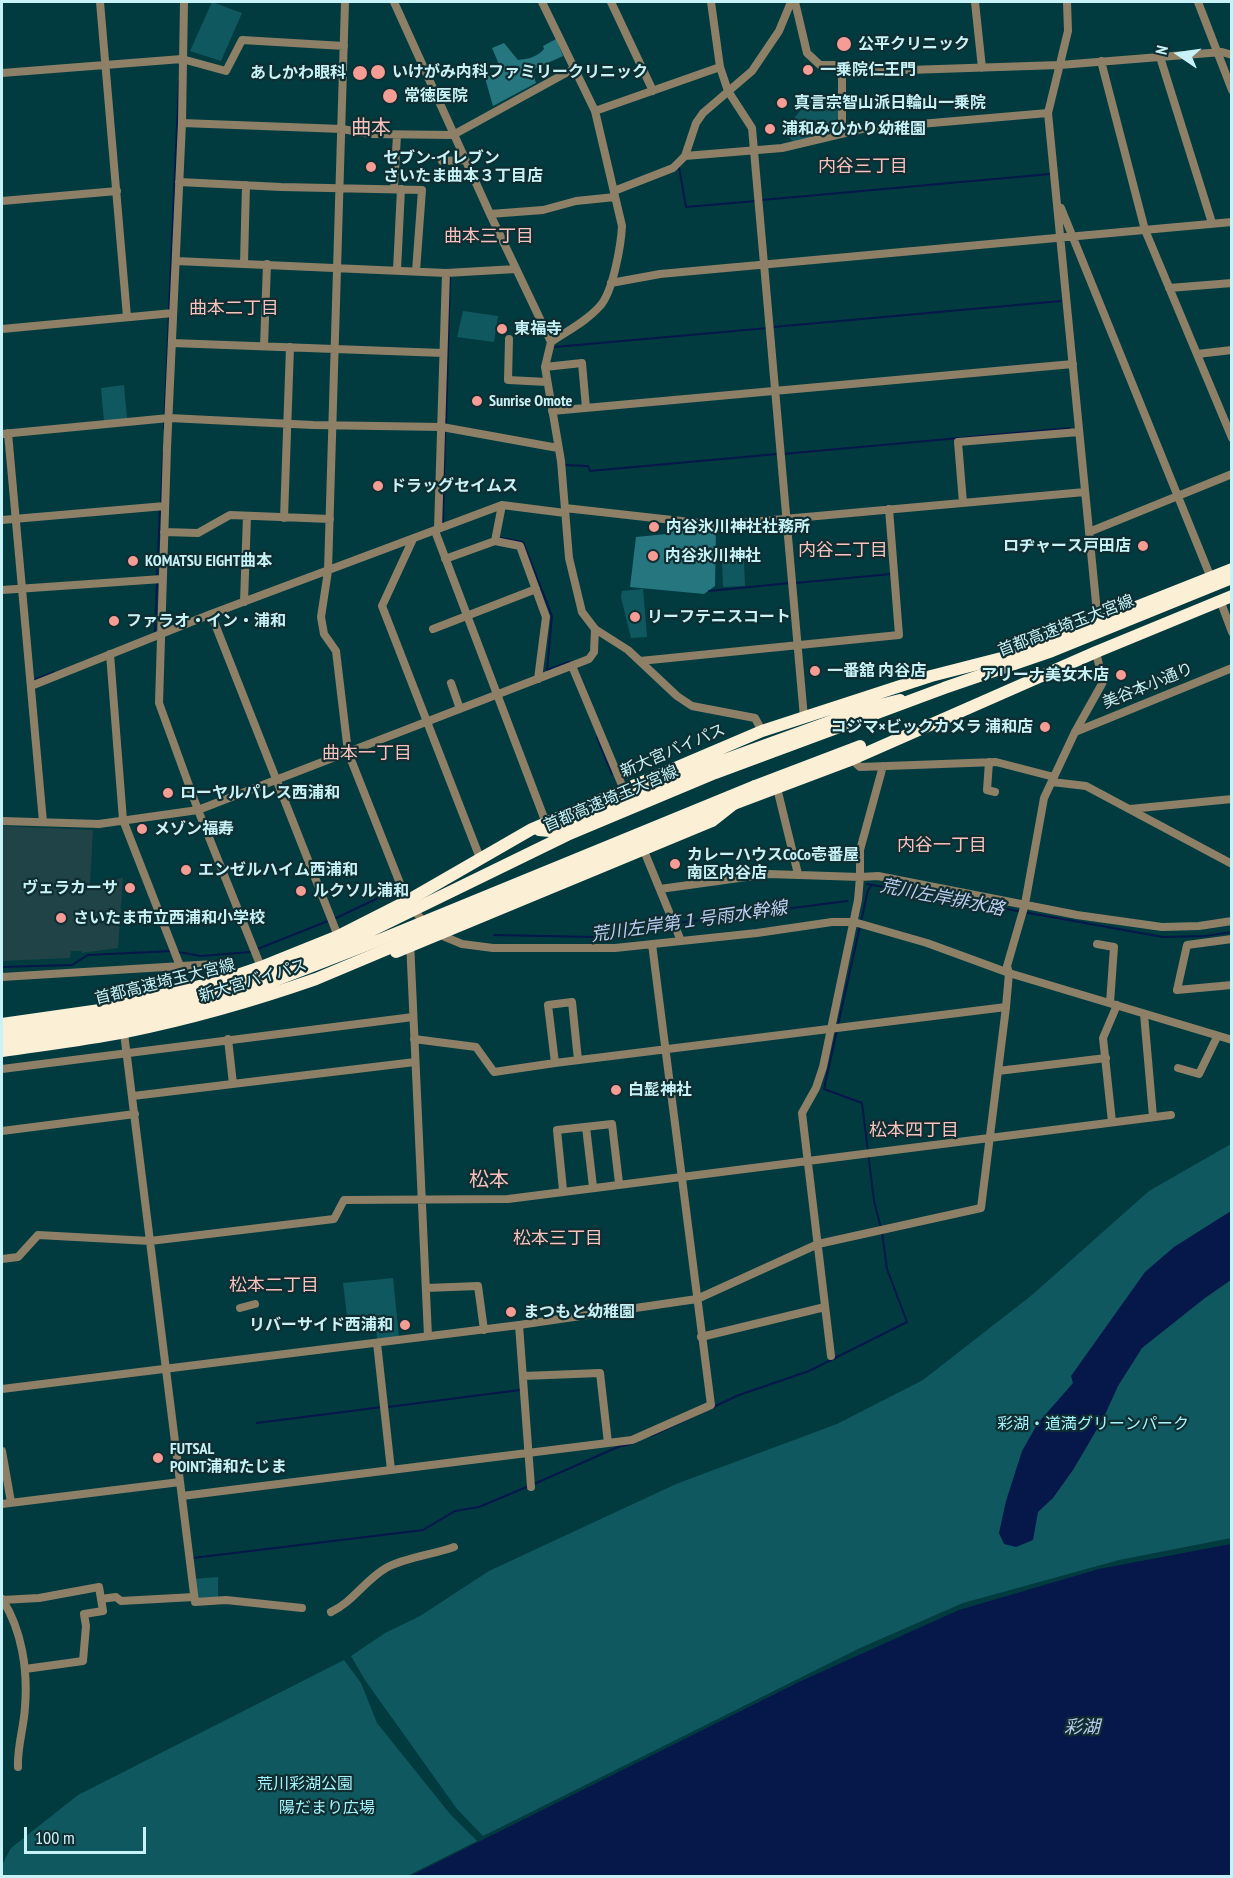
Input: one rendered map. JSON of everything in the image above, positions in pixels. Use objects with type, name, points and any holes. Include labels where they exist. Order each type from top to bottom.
[{"type":"highway","name":"新大宮バイパス","points":[[2,1024],[100,1010],[220,981],[261,967],[338,936],[407,901],[532,829],[762,732],[931,676],[1017,654],[1232,569]]},
{"type":"highway","name":"首都高速埼玉大宮線","points":[[2,1031],[84,1020],[178,1000],[309,957],[368,932],[567,835],[715,773],[944,688],[1052,651],[1232,578]]},
{"type":"highway","name":"首都高速埼玉大宮線","points":[[2,1042],[134,1021],[180,1010],[266,984],[756,786],[845,753],[1054,662],[1232,589]]},
{"type":"highway","name":"新大宮バイパス","points":[[2,1051],[124,1032],[203,1014],[316,979],[641,843],[851,759],[1226,598]]},
{"type":"highway","points":[[532,829],[550,831],[711,765],[868,708],[944,688]]},
{"type":"highway","points":[[316,979],[343,975],[712,821],[756,786]]},
{"type":"street","points":[[100,2],[127,317]]},
{"type":"street","points":[[184,2],[182,123],[162,579],[159,703],[198,810],[261,967]]},
{"type":"street","points":[[345,2],[328,571],[321,617],[324,634],[336,651],[348,752],[407,901],[430,931],[462,944],[493,948],[615,948],[832,922],[858,923],[927,943],[1009,973],[1144,1014],[1173,1018],[1217,1037],[1232,1040]]},
{"type":"street","points":[[394,2],[489,214],[551,342],[545,368],[558,448],[569,558],[582,612],[595,629],[627,650],[677,696],[692,706],[755,718],[762,732]]},
{"type":"street","points":[[542,2],[595,111],[622,226],[622,236],[610,283],[602,304],[590,316],[551,342]]},
{"type":"street","points":[[611,2],[653,91]]},
{"type":"street","points":[[711,2],[720,68],[728,91],[752,128],[804,718]]},
{"type":"street","points":[[793,2],[807,53],[820,65],[908,70],[1060,65],[1218,52],[1232,55]]},
{"type":"street","points":[[489,214],[543,210],[615,194],[674,168],[686,156],[696,123],[703,113],[752,72],[779,31],[793,2]]},
{"type":"street","points":[[975,2],[982,68]]},
{"type":"street","points":[[1067,2],[1068,31],[1048,113],[1098,623]]},
{"type":"street","points":[[1198,2],[1232,90]]},
{"type":"street","points":[[2,74],[182,59],[226,72],[242,40],[344,46]]},
{"type":"street","points":[[1160,57],[1212,224]]},
{"type":"street","points":[[1101,62],[1145,230],[1232,438]]},
{"type":"street","points":[[842,65],[842,134]]},
{"type":"street","points":[[182,123],[342,129],[370,134],[453,135],[575,68]]},
{"type":"street","points":[[595,111],[720,68]]},
{"type":"street","points":[[686,156],[782,148],[862,129],[1048,113]]},
{"type":"street","points":[[397,135],[397,270]]},
{"type":"street","points":[[442,161],[465,160]]},
{"type":"street","points":[[179,182],[422,190],[416,271]]},
{"type":"street","points":[[243,263],[246,185]]},
{"type":"street","points":[[2,201],[117,190]]},
{"type":"street","points":[[1058,199],[1211,578]]},
{"type":"street","points":[[610,283],[660,274],[1232,222]]},
{"type":"street","points":[[176,261],[446,273],[516,269]]},
{"type":"street","points":[[264,346],[267,264]]},
{"type":"street","points":[[446,273],[442,427],[436,530],[546,823]]},
{"type":"street","points":[[1169,288],[1232,284]]},
{"type":"street","points":[[2,329],[173,314]]},
{"type":"street","points":[[509,339],[508,380],[547,382]]},
{"type":"street","points":[[172,344],[443,353]]},
{"type":"street","points":[[284,518],[290,347]]},
{"type":"street","points":[[1197,354],[1232,350]]},
{"type":"street","points":[[545,368],[582,363],[586,408]]},
{"type":"street","points":[[552,411],[1072,364]]},
{"type":"street","points":[[43,822],[23,589],[5,434],[169,418],[287,424],[442,427],[558,448]]},
{"type":"street","points":[[963,503],[958,442],[1079,432]]},
{"type":"street","points":[[1089,532],[1232,474]]},
{"type":"street","points":[[31,686],[211,614],[502,505],[717,525],[1085,492]]},
{"type":"street","points":[[495,541],[502,505]]},
{"type":"street","points":[[2,520],[165,506]]},
{"type":"street","points":[[640,661],[899,635],[889,509]]},
{"type":"street","points":[[164,532],[198,533],[230,515],[330,519]]},
{"type":"street","points":[[244,602],[247,516]]},
{"type":"street","points":[[413,539],[381,606],[480,858]]},
{"type":"street","points":[[446,559],[495,541],[520,546],[546,617],[538,679]]},
{"type":"street","points":[[2,590],[162,579]]},
{"type":"street","points":[[433,629],[466,614],[536,589]]},
{"type":"street","points":[[1226,598],[1232,632]]},
{"type":"street","points":[[211,614],[338,936]]},
{"type":"street","points":[[2,821],[99,824],[198,810],[589,659],[594,652],[595,629]]},
{"type":"street","points":[[2,1389],[484,1330],[697,1299],[818,1244],[981,1208],[1006,1007],[1009,973],[1007,966],[1024,906],[1044,798],[1102,682],[1096,652]]},
{"type":"street","points":[[110,654],[123,820],[180,966]]},
{"type":"street","points":[[572,666],[624,790]]},
{"type":"street","name":"美谷本小通り","points":[[1075,732],[1232,668]]},
{"type":"street","points":[[451,683],[460,709]]},
{"type":"street","points":[[851,759],[860,767],[996,762],[1053,780],[1086,786],[1232,864]]},
{"type":"street","points":[[989,762],[987,790],[995,792]]},
{"type":"street","points":[[831,1356],[802,1113],[818,1082],[836,1028],[858,923],[860,850],[883,766]]},
{"type":"street","points":[[777,788],[798,874]]},
{"type":"street","points":[[1130,809],[1232,799]]},
{"type":"street","points":[[641,843],[681,941]]},
{"type":"street","points":[[660,889],[768,874],[860,878],[878,876],[1024,906],[1162,927],[1199,926],[1232,921]]},
{"type":"street","points":[[462,944],[457,935],[457,929],[470,915]]},
{"type":"street","points":[[1232,939],[1187,945],[1177,990],[1232,985]]},
{"type":"street","points":[[410,940],[428,1336]]},
{"type":"street","points":[[182,1496],[632,1440],[711,1405],[652,944]]},
{"type":"street","points":[[1097,944],[1114,946],[1113,1004],[1103,1038],[1112,1122]]},
{"type":"street","points":[[2,977],[214,964],[220,981]]},
{"type":"street","points":[[555,1063],[548,1005],[572,1002],[578,1060]]},
{"type":"street","points":[[414,1039],[476,1047],[494,1072],[1006,1007]]},
{"type":"street","points":[[1144,1014],[1153,1117]]},
{"type":"street","points":[[2,1069],[413,1017]]},
{"type":"street","points":[[124,1032],[195,1602],[226,1600],[302,1608]]},
{"type":"street","points":[[1178,1068],[1199,1074],[1217,1037]]},
{"type":"street","points":[[228,1040],[233,1084]]},
{"type":"street","points":[[998,1071],[1106,1058]]},
{"type":"street","points":[[133,1096],[416,1062]]},
{"type":"street","points":[[2,1131],[135,1114]]},
{"type":"street","points":[[2,1259],[18,1257],[38,1235],[150,1241],[334,1219],[344,1200],[508,1199],[563,1190],[990,1139],[1171,1114]]},
{"type":"street","points":[[563,1190],[557,1130],[612,1124],[619,1184]]},
{"type":"street","points":[[586,1127],[593,1187]]},
{"type":"street","points":[[426,1288],[478,1286],[484,1330]]},
{"type":"street","points":[[240,1308],[255,1304]]},
{"type":"street","points":[[701,1337],[825,1308]]},
{"type":"street","points":[[519,1325],[531,1487]]},
{"type":"street","points":[[376,1343],[391,1470]]},
{"type":"street","points":[[523,1376],[600,1373],[608,1443]]},
{"type":"street","points":[[2,1451],[11,1502]]},
{"type":"street","points":[[2,1504],[180,1482]]},
{"type":"street","points":[[331,1612],[344,1606],[370,1579],[386,1568],[453,1547]]},
{"type":"street","points":[[18,1767],[26,1706],[25,1669],[13,1620],[2,1600],[39,1598],[99,1587],[103,1611],[84,1614],[86,1626],[83,1661],[25,1669]]},
{"type":"street","points":[[101,1599],[116,1597],[122,1601],[194,1597]]},
{"type":"shaded area","points":[[556,39],[563,56],[532,70],[536,83],[493,106],[485,78],[501,69],[492,48],[504,43],[518,60],[522,60],[538,54],[544,49],[543,46]]},
{"type":"shaded area","points":[[669,524],[716,529],[715,586],[704,594],[630,587],[636,537],[666,534]]},
{"type":"shaded area","name":"さいたま市立西浦和小学校","points":[[2,826],[93,830],[90,886],[98,887],[123,877],[118,948],[82,953],[71,951],[70,958],[2,961]]},
{"type":"green space","points":[[212,2],[242,13],[221,61],[190,51]]},
{"type":"green space","points":[[809,96],[827,104],[839,102],[840,131],[794,142],[783,131]]},
{"type":"green space","points":[[463,311],[498,316],[494,342],[457,337]]},
{"type":"green space","points":[[124,385],[127,419],[104,421],[101,388]]},
{"type":"green space","points":[[722,561],[744,561],[745,586],[723,587]]},
{"type":"green space","name":"リーフテニスコート","points":[[643,589],[647,637],[631,638],[621,597],[622,591]]},
{"type":"green space","name":"彩湖・道満グリーンパーク","points":[[1231,1144],[1231,1538],[1119,1560],[963,1603],[860,1648],[483,1836],[457,1809],[365,1680],[351,1656],[385,1633],[420,1616],[489,1571],[676,1484],[837,1424],[923,1380],[1032,1295],[1149,1191]]},
{"type":"green space","points":[[393,1278],[399,1337],[377,1340],[375,1315],[347,1316],[343,1283]]},
{"type":"green space","points":[[218,1577],[218,1599],[196,1601],[193,1579]]},
{"type":"green space","name":"荒川彩湖公園","points":[[344,1660],[361,1683],[377,1723],[450,1814],[477,1841],[407,1876],[2,1876],[2,1865],[11,1848],[78,1795]]},
{"type":"water","points":[[1231,1211],[1231,1280],[1142,1348],[1118,1386],[1103,1419],[1073,1470],[1053,1498],[1038,1512],[1033,1540],[1016,1547],[1004,1544],[999,1533],[1006,1501],[1022,1451],[1038,1423],[1073,1383],[1071,1376],[1145,1272],[1174,1247]]},
{"type":"water","name":"彩湖","points":[[1231,1544],[1231,1876],[410,1876],[801,1681],[959,1610],[1099,1569]]},
{"type":"waterway","points":[[169,309],[179,81]]},
{"type":"waterway","points":[[679,167],[686,207],[756,201]]},
{"type":"waterway","points":[[762,200],[1050,174]]},
{"type":"waterway","points":[[446,425],[450,275]]},
{"type":"waterway","points":[[773,327],[1061,301]]},
{"type":"waterway","points":[[164,429],[169,315]]},
{"type":"waterway","points":[[555,347],[768,328]]},
{"type":"waterway","points":[[783,454],[1070,428]]},
{"type":"waterway","points":[[443,524],[445,431]]},
{"type":"waterway","points":[[161,504],[163,453]]},
{"type":"waterway","points":[[565,465],[588,466],[590,471],[777,454]]},
{"type":"waterway","points":[[157,576],[160,510]]},
{"type":"waterway","points":[[501,538],[523,542],[552,616],[547,670],[569,662],[570,664]]},
{"type":"waterway","points":[[795,583],[891,574]]},
{"type":"waterway","points":[[155,633],[157,582]]},
{"type":"waterway","points":[[709,591],[790,583]]},
{"type":"waterway","points":[[34,680],[54,672]]},
{"type":"waterway","points":[[597,737],[612,774]]},
{"type":"waterway","name":"荒川左岸排水路","points":[[867,884],[1163,937],[1205,936],[1232,932]]},
{"type":"waterway","name":"荒川左岸排水路","points":[[838,1025],[868,890],[872,885]]},
{"type":"waterway","points":[[334,919],[393,891]]},
{"type":"waterway","name":"荒川左岸第１号雨水幹線","points":[[676,923],[847,901]]},
{"type":"waterway","points":[[178,952],[201,956],[250,952],[328,921]]},
{"type":"waterway","name":"荒川左岸第１号雨水幹線","points":[[494,935],[594,937],[670,924]]},
{"type":"waterway","points":[[2,967],[72,965],[88,955],[173,951]]},
{"type":"waterway","points":[[651,1436],[739,1395],[809,1371],[907,1322],[887,1269],[882,1232],[874,1201],[862,1103],[824,1089],[837,1030]]},
{"type":"waterway","points":[[388,1407],[520,1390]]},
{"type":"waterway","points":[[257,1423],[382,1407]]},
{"type":"waterway","points":[[534,1484],[618,1447],[634,1443]]},
{"type":"waterway","points":[[193,1558],[423,1530],[455,1511],[479,1507],[529,1486]]},
{"type":"place","name":"公平クリニック","points":[[844,44]]},
{"type":"place","name":"一乗院仁王門","points":[[808,70]]},
{"type":"place","name":"いけがみ内科ファミリークリニック","points":[[378,72]]},
{"type":"place","name":"あしかわ眼科","points":[[360,73]]},
{"type":"place","name":"常徳医院","points":[[390,96]]},
{"type":"place","name":"真言宗智山派日輪山一乗院","points":[[782,103]]},
{"type":"place","name":"浦和みひかり幼稚園","points":[[770,129]]},
{"type":"place","name":"セブン-イレブン さいたま曲本３丁目店","points":[[371,167]]},
{"type":"place","name":"東福寺","points":[[502,329]]},
{"type":"place","name":"Sunrise Omote","points":[[477,401]]},
{"type":"place","name":"ドラッグセイムス","points":[[378,486]]},
{"type":"place","name":"内谷氷川神社社務所","points":[[654,527]]},
{"type":"place","name":"ロヂャース戸田店","points":[[1143,546]]},
{"type":"place","name":"内谷氷川神社","points":[[653,556]]},
{"type":"place","name":"KOMATSU EIGHT曲本","points":[[133,561]]},
{"type":"place","name":"リーフテニスコート","points":[[635,617]]},
{"type":"place","name":"ファラオ・イン・浦和","points":[[114,621]]},
{"type":"place","name":"一番舘 内谷店","points":[[815,671]]},
{"type":"place","name":"アリーナ美女木店","points":[[1121,675]]},
{"type":"place","name":"コジマ×ビックカメラ 浦和店","points":[[1045,727]]},
{"type":"place","name":"ローヤルパレス西浦和","points":[[168,793]]},
{"type":"place","name":"メゾン福寿","points":[[142,829]]},
{"type":"place","name":"カレーハウスCoCo壱番屋 南区内谷店","points":[[675,864]]},
{"type":"place","name":"エンゼルハイム西浦和","points":[[186,870]]},
{"type":"place","name":"ヴェラカーサ","points":[[130,888]]},
{"type":"place","name":"ルクソル浦和","points":[[301,891]]},
{"type":"place","name":"さいたま市立西浦和小学校","points":[[61,918]]},
{"type":"place","name":"白髭神社","points":[[616,1090]]},
{"type":"place","name":"まつもと幼稚園","points":[[511,1312]]},
{"type":"place","name":"リバーサイド西浦和","points":[[405,1325]]},
{"type":"place","name":"FUTSAL POINT浦和たじま","points":[[158,1458]]},
{"type":"district","name":"曲本","points":[[371,128]]},
{"type":"district","name":"内谷三丁目","points":[[863,167]]},
{"type":"district","name":"曲本三丁目","points":[[489,237]]},
{"type":"district","name":"曲本二丁目","points":[[234,309]]},
{"type":"district","name":"内谷二丁目","points":[[843,551]]},
{"type":"district","name":"曲本一丁目","points":[[367,754]]},
{"type":"district","name":"内谷一丁目","points":[[942,846]]},
{"type":"district","name":"松本四丁目","points":[[914,1131]]},
{"type":"district","name":"松本","points":[[489,1180]]},
{"type":"district","name":"松本三丁目","points":[[558,1239]]},
{"type":"district","name":"松本二丁目","points":[[274,1286]]},
{"type":"park label","name":"陽だまり広場","points":[[327,1808]]}]
